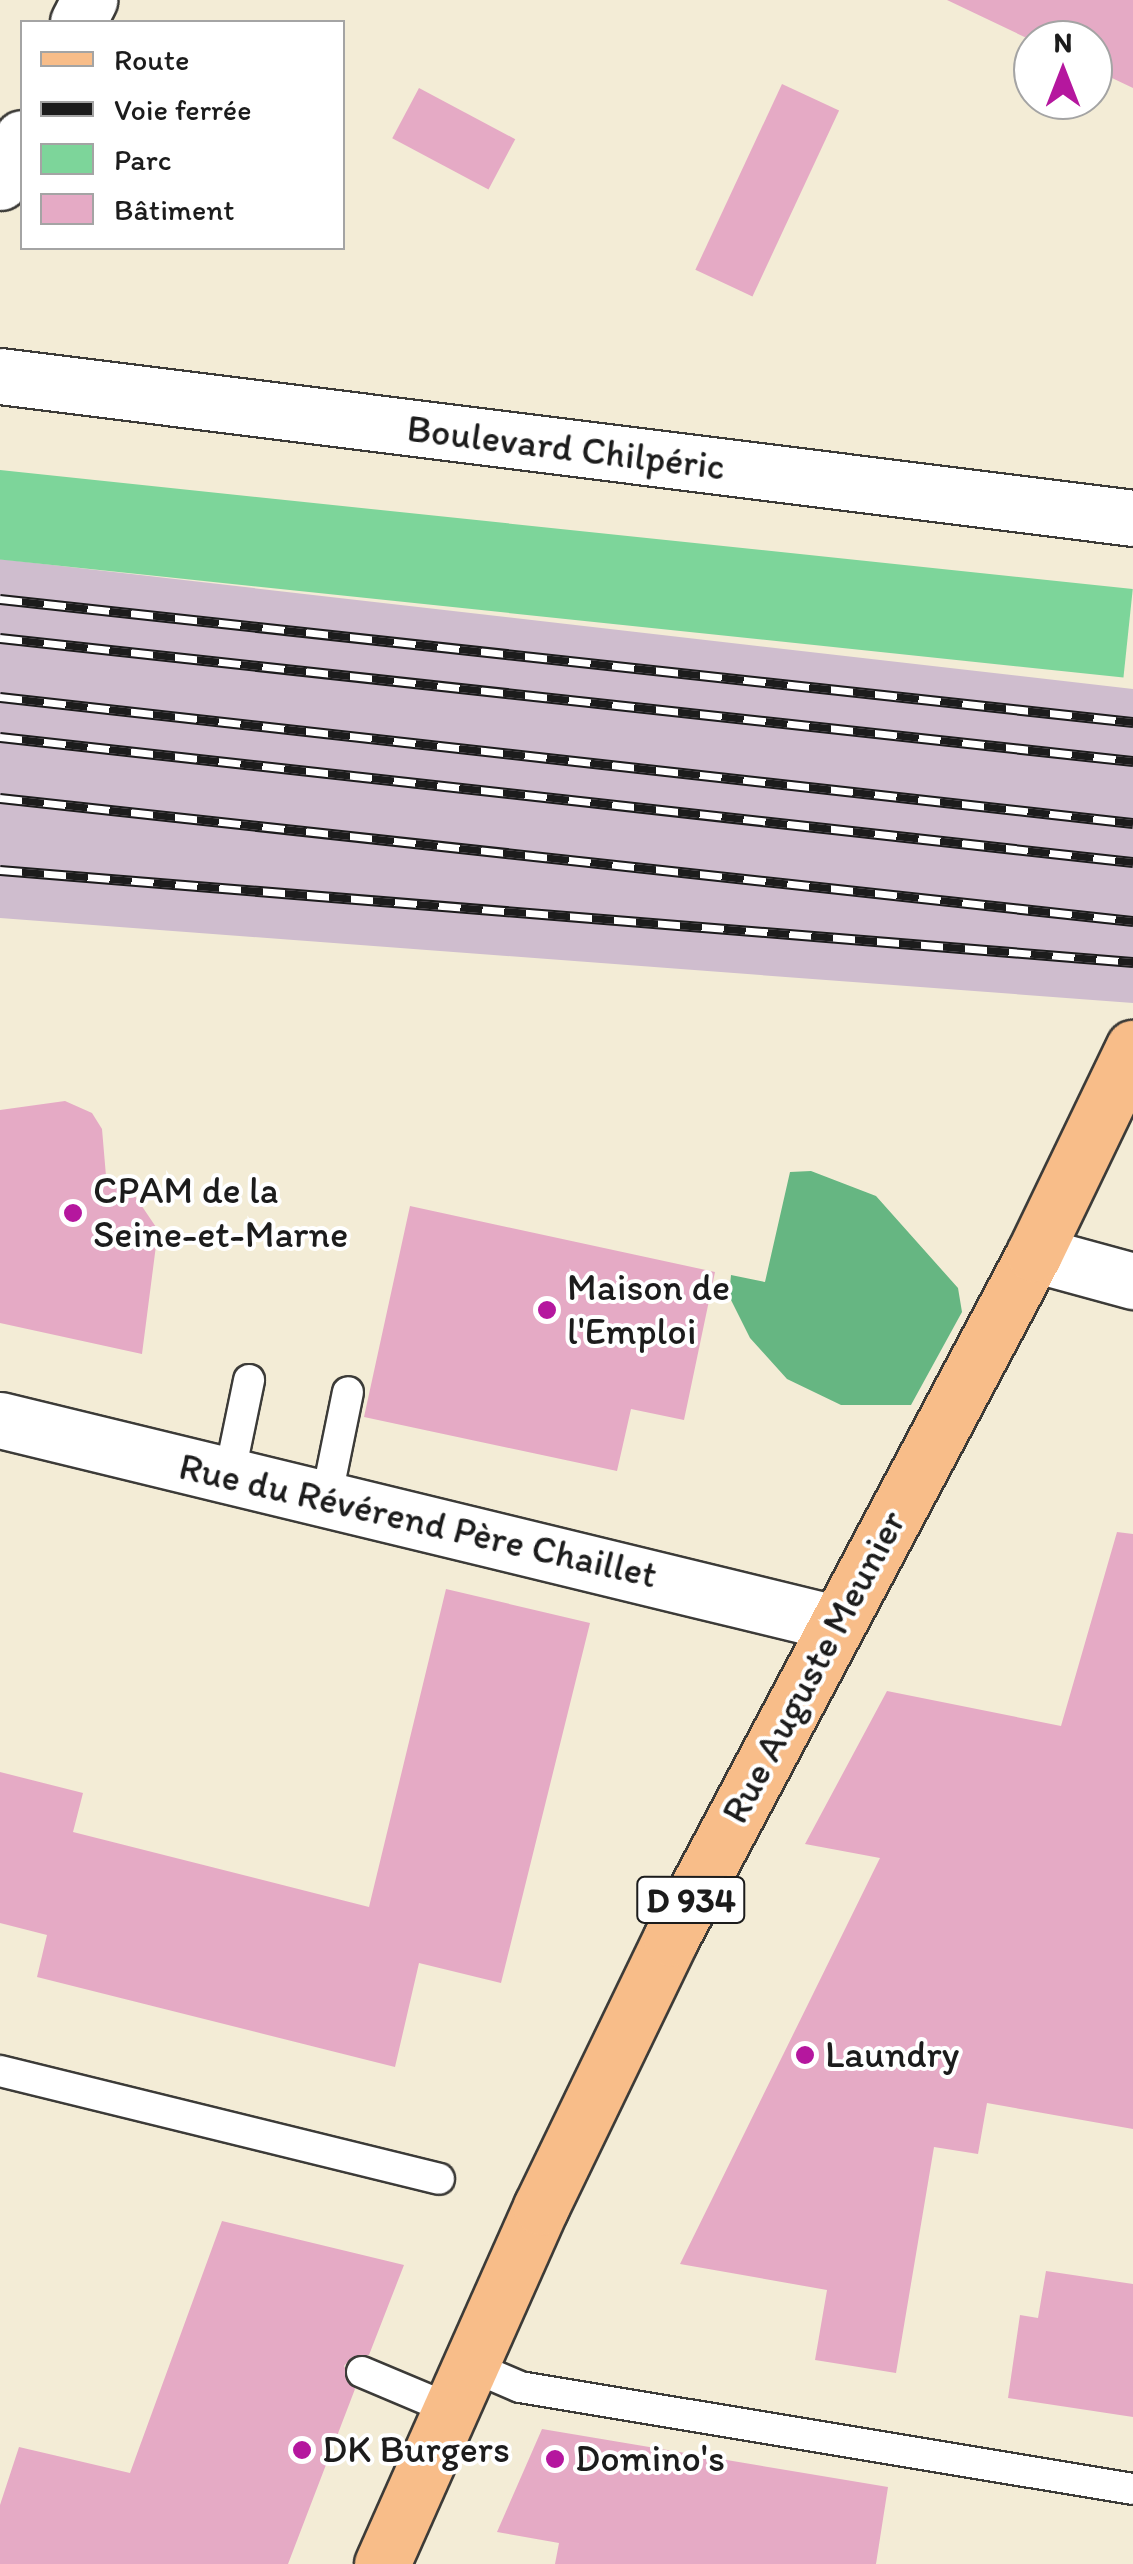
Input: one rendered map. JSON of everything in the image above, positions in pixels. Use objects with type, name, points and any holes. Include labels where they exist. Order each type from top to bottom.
[{"type":"main road","name":"Rue Auguste Meunier","points":[[382,2564],[671,1938],[1034,1254],[1133,1048]]},
{"type":"street","name":"Boulevard Chilpéric","points":[[0,376],[1133,518]]},
{"type":"street","points":[[1034,1254],[1133,1281]]},
{"type":"street","name":"Rue du Révérend Père Chaillet","points":[[0,1420],[835,1624]]},
{"type":"lane","points":[[229,1477],[249,1380]]},
{"type":"lane","points":[[326,1500],[348,1392]]},
{"type":"lane","points":[[0,2071],[439,2180]]},
{"type":"lane","points":[[362,2372],[461,2387],[520,2387],[1133,2489]]},
{"type":"shaded area","points":[[0,559],[1133,689],[1133,1003],[0,918]]},
{"type":"green space","points":[[0,470],[1133,589],[1123,678],[0,559]]},
{"type":"green space","points":[[811,1171],[876,1196],[958,1288],[962,1312],[911,1405],[841,1405],[787,1379],[750,1338],[729,1296],[731,1275],[765,1282],[790,1172]]},
{"type":"building","points":[[947,0],[1133,0],[1133,88],[1113,78],[1113,20],[1013,20],[1013,31]]},
{"type":"building","points":[[782,84],[839,111],[752,296],[695,270]]},
{"type":"building","points":[[419,88],[515,139],[488,190],[392,138]]},
{"type":"building","name":"CPAM de la Seine-et-Marne","points":[[65,1101],[92,1113],[102,1129],[106,1176],[135,1196],[158,1230],[142,1354],[0,1323],[0,1110]]},
{"type":"building","name":"Maison de l'Emploi","points":[[410,1206],[715,1272],[684,1420],[631,1409],[617,1471],[364,1417]]},
{"type":"building","points":[[1117,1532],[1133,1534],[1133,2129],[987,2103],[978,2154],[934,2147],[896,2373],[815,2360],[827,2290],[680,2264],[880,1858],[805,1844],[887,1691],[1061,1726]]},
{"type":"building","points":[[446,1589],[590,1623],[501,1983],[419,1963],[395,2067],[37,1977],[47,1935],[0,1923],[0,1772],[83,1793],[73,1832],[369,1907]]},
{"type":"building","points":[[222,2221],[404,2265],[369,2355],[352,2357],[344,2366],[355,2389],[288,2564],[0,2564],[0,2505],[19,2447],[130,2473]]},
{"type":"building","points":[[1046,2271],[1133,2284],[1133,2417],[1008,2398],[1020,2315],[1038,2318]]},
{"type":"building","points":[[542,2429],[888,2487],[876,2564],[555,2564],[559,2543],[497,2532]]},
{"type":"railway","points":[[0,599],[1133,722]]},
{"type":"railway","points":[[0,638],[1133,761]]},
{"type":"railway","points":[[0,697],[1133,823]]},
{"type":"railway","points":[[0,737],[1133,862]]},
{"type":"railway","points":[[0,798],[1133,921]]},
{"type":"railway","points":[[0,870],[1133,962]]},
{"type":"place","name":"CPAM de la Seine-et-Marne","points":[[73,1213]]},
{"type":"place","name":"Maison de l'Emploi","points":[[547,1310]]},
{"type":"place","name":"Laundry","points":[[805,2055]]},
{"type":"place","name":"DK Burgers","points":[[302,2450]]},
{"type":"place","name":"Domino's","points":[[555,2459]]}]
